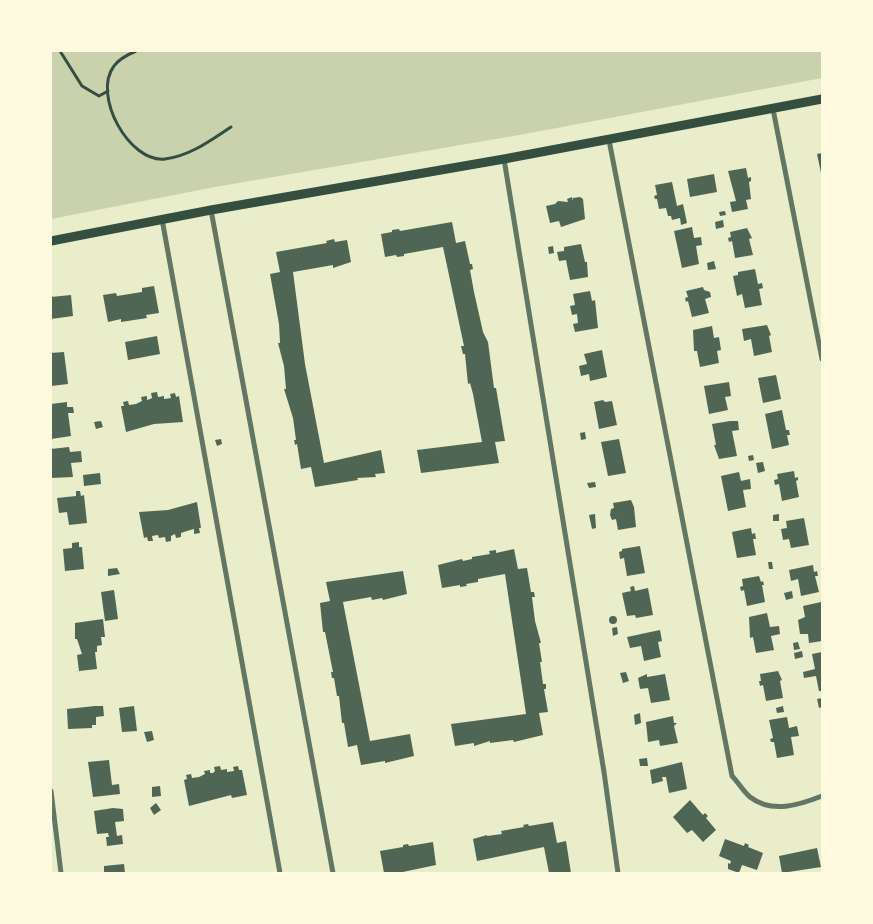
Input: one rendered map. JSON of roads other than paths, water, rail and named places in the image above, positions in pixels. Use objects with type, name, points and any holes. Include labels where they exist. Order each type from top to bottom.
[{"type":"main road","points":[[51,241],[211,210],[504,159],[822,100]]},
{"type":"street","points":[[773,109],[822,359]]},
{"type":"street","points":[[609,140],[732,776],[750,797],[771,807],[801,804],[822,796]]},
{"type":"street","points":[[504,159],[603,762],[618,873]]},
{"type":"street","points":[[211,210],[333,873]]},
{"type":"street","points":[[162,219],[280,873]]},
{"type":"street","points":[[51,791],[61,873]]}]
